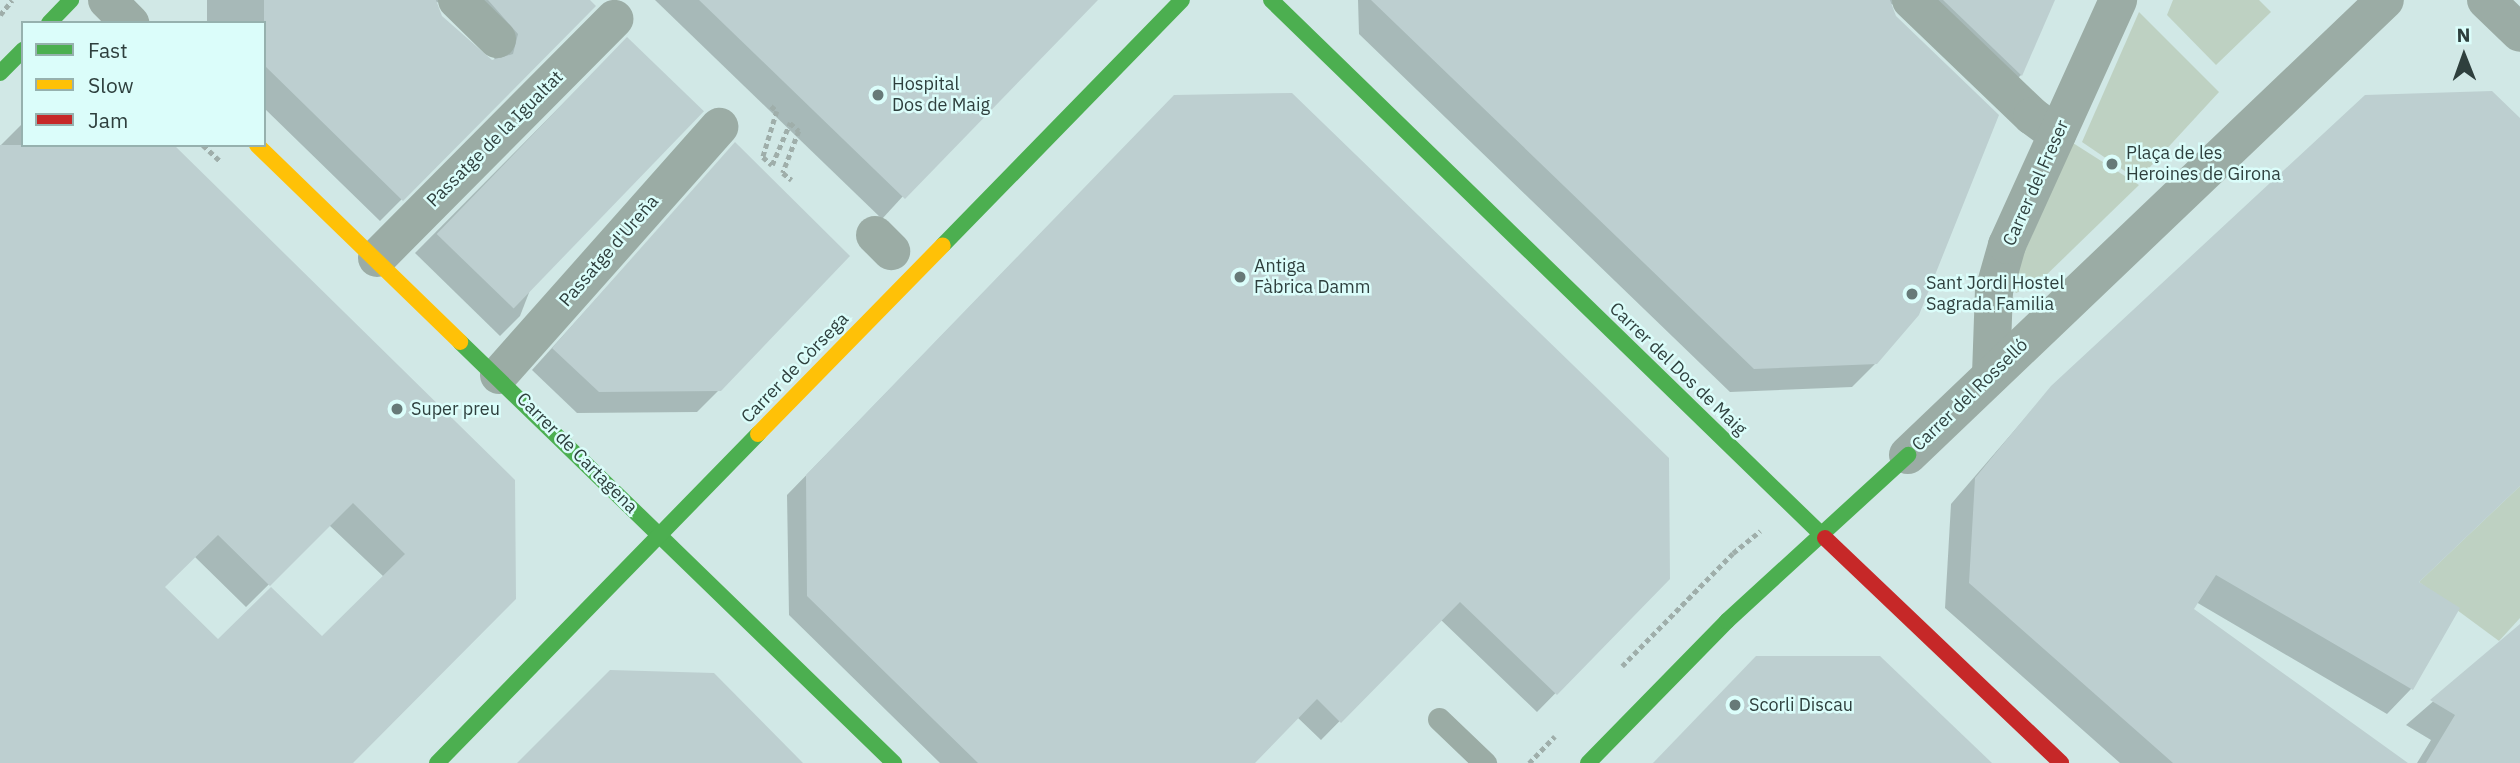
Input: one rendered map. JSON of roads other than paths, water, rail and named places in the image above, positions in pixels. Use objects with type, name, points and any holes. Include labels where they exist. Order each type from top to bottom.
[{"type":"street","points":[[51,21],[71,0]]},
{"type":"street","points":[[107,0],[128,21]]},
{"type":"street","points":[[457,0],[497,39]]},
{"type":"street","name":"Carrer de Còrsega","points":[[437,763],[1182,0]]},
{"type":"street","name":"Carrer del Dos de Maig","points":[[1271,0],[1819,534],[2061,763]]},
{"type":"street","points":[[1911,0],[2032,116],[2057,134]]},
{"type":"street","name":"Carrer del Freser","points":[[1991,375],[1990,336],[1997,280],[2007,245],[2118,0]]},
{"type":"street","name":"Carrer del Rosselló","points":[[1588,763],[1727,621],[1908,455],[2385,0]]},
{"type":"street","points":[[2486,0],[2520,33]]},
{"type":"street","name":"Passatge de la Igualtat","points":[[377,258],[614,19]]},
{"type":"street","points":[[0,73],[21,52]]},
{"type":"street","name":"Passatge d'Ureña","points":[[499,375],[719,127]]},
{"type":"street","name":"Carrer de Cartagena","points":[[259,147],[499,375],[894,763]]},
{"type":"lane","points":[[1440,719],[1485,763]]},
{"type":"place","name":"Hospital Dos de Maig","points":[[878,95]]},
{"type":"place","name":"Plaça de les Heroines de Girona","points":[[2112,164]]},
{"type":"place","name":"Antiga Fàbrica Damm","points":[[1240,277]]},
{"type":"place","name":"Sant Jordi Hostel Sagrada Familia","points":[[1912,294]]},
{"type":"place","name":"Super preu","points":[[397,409]]},
{"type":"place","name":"Scorli Discau","points":[[1735,705]]}]
